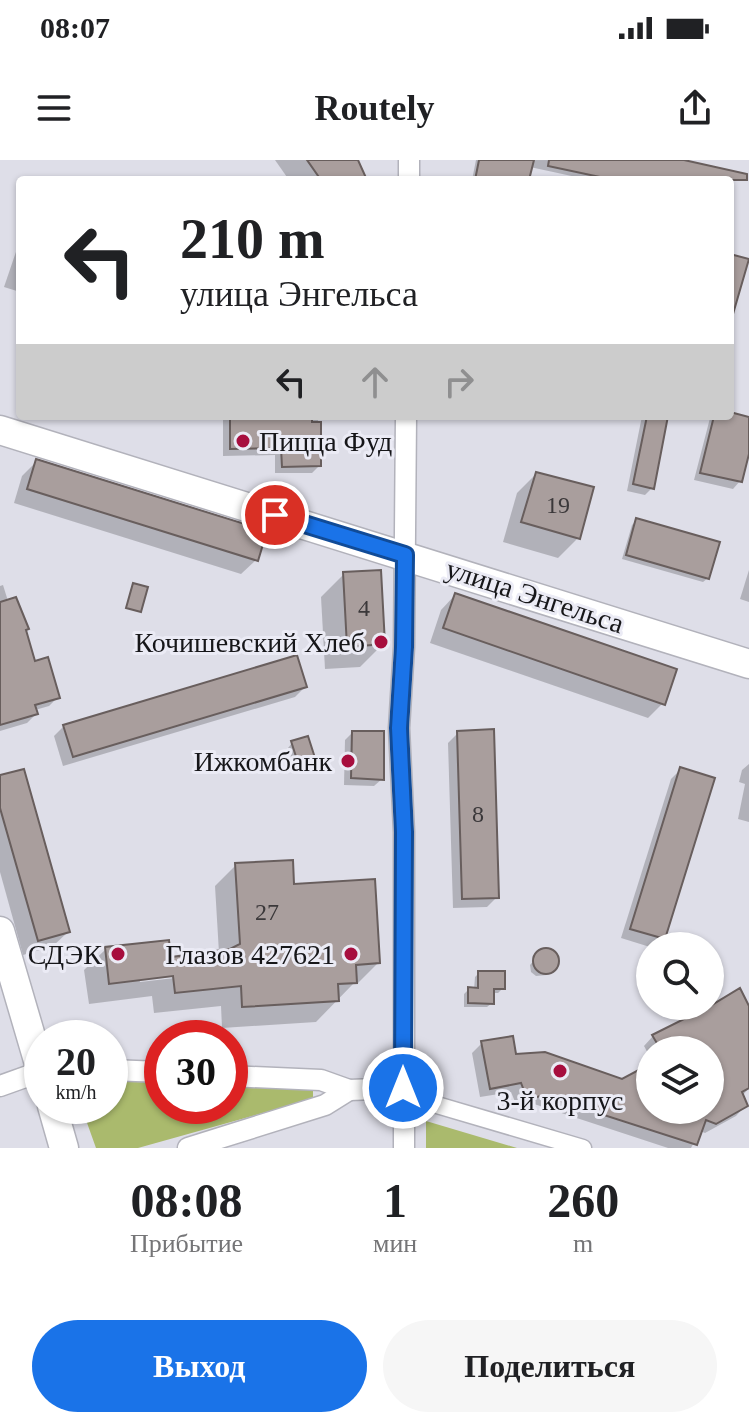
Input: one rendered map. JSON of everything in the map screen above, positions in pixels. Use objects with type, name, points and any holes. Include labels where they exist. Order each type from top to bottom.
[{"type":"main road","name":"улица Энгельса","points":[[0,430],[749,664]]},
{"type":"main road","points":[[0,931],[27,1020]]},
{"type":"main road","points":[[57,1124],[64,1148]]},
{"type":"street","points":[[404,1148],[404,832],[399,728],[404,647],[406,420]]},
{"type":"street","points":[[248,1077],[321,1080],[349,1090],[403,1091],[583,1148]]},
{"type":"street","points":[[0,1086],[24,1078]]},
{"type":"street","points":[[188,1148],[325,1105],[349,1090]]},
{"type":"green space","points":[[128,1082],[144,1082],[144,1124],[224,1124],[138,1148],[96,1148],[87,1124],[128,1124]]},
{"type":"green space","points":[[248,1086],[313,1088],[313,1099],[248,1117]]},
{"type":"green space","points":[[426,1121],[517,1148],[426,1148]]},
{"type":"building","points":[[307,160],[358,160],[365,176],[318,176]]},
{"type":"building","points":[[479,160],[534,160],[530,176],[476,176]]},
{"type":"building","points":[[549,160],[684,160],[747,174],[747,180],[734,180],[734,176],[595,176],[548,166]]},
{"type":"building","points":[[734,255],[749,259],[734,311]]},
{"type":"building","points":[[734,413],[749,417],[749,454],[742,482],[700,473],[713,420],[734,420]]},
{"type":"building","points":[[230,420],[321,422],[321,466],[282,467],[281,448],[230,449]]},
{"type":"building","points":[[646,420],[667,420],[654,489],[633,484]]},
{"type":"building","points":[[36,459],[267,531],[258,561],[27,489]]},
{"type":"building","points":[[536,472],[594,487],[580,539],[521,522]]},
{"type":"building","points":[[636,518],[720,542],[709,579],[626,555]]},
{"type":"building","points":[[381,570],[385,644],[347,647],[343,572]]},
{"type":"building","points":[[133,583],[148,587],[141,612],[126,608]]},
{"type":"building","points":[[455,593],[677,669],[665,705],[443,628]]},
{"type":"building","points":[[16,597],[29,629],[26,630],[35,661],[48,657],[60,698],[35,705],[38,714],[0,725],[0,602]]},
{"type":"building","points":[[297,655],[307,687],[73,757],[63,725]]},
{"type":"building","points":[[494,729],[499,898],[462,899],[457,731]]},
{"type":"building","points":[[352,731],[384,731],[384,780],[351,778]]},
{"type":"building","points":[[308,736],[316,761],[299,766],[291,741]]},
{"type":"building","points":[[680,767],[715,778],[667,932],[630,929]]},
{"type":"building","points":[[24,769],[70,932],[38,941],[0,808],[0,775]]},
{"type":"building","points":[[293,860],[294,884],[375,879],[380,963],[356,965],[357,983],[338,984],[339,1001],[242,1007],[241,986],[175,993],[173,976],[109,984],[105,947],[169,940],[171,957],[230,949],[240,944],[235,863]]},
{"type":"building","points":[[546,948],[555,952],[559,961],[555,970],[546,974],[537,970],[533,961],[537,952]]},
{"type":"building","points":[[478,971],[505,971],[505,989],[494,989],[494,1004],[468,1003],[468,987],[478,988]]},
{"type":"building","name":"3-й корпус","points":[[740,988],[749,1006],[749,1088],[742,1092],[748,1106],[724,1120],[724,1036],[652,1035],[682,1020],[724,1020],[724,998]]},
{"type":"building","name":"3-й корпус","points":[[513,1036],[516,1054],[545,1052],[622,1079],[636,1072],[636,1124],[705,1124],[697,1145],[542,1095],[528,1101],[521,1083],[490,1089],[481,1041]]},
{"type":"place","name":"Пицца Фуд","points":[[243,441]]},
{"type":"place","name":"Кочишевский Хлеб","points":[[381,642]]},
{"type":"place","name":"Ижкомбанк","points":[[348,761]]},
{"type":"place","name":"СДЭК","points":[[118,954]]},
{"type":"place","name":"Глазов 427621","points":[[351,954]]},
{"type":"place","name":"3-й корпус","points":[[560,1071]]},
{"type":"route","points":[[275,515],[405,555],[399,728],[404,832],[403,1088]]}]
